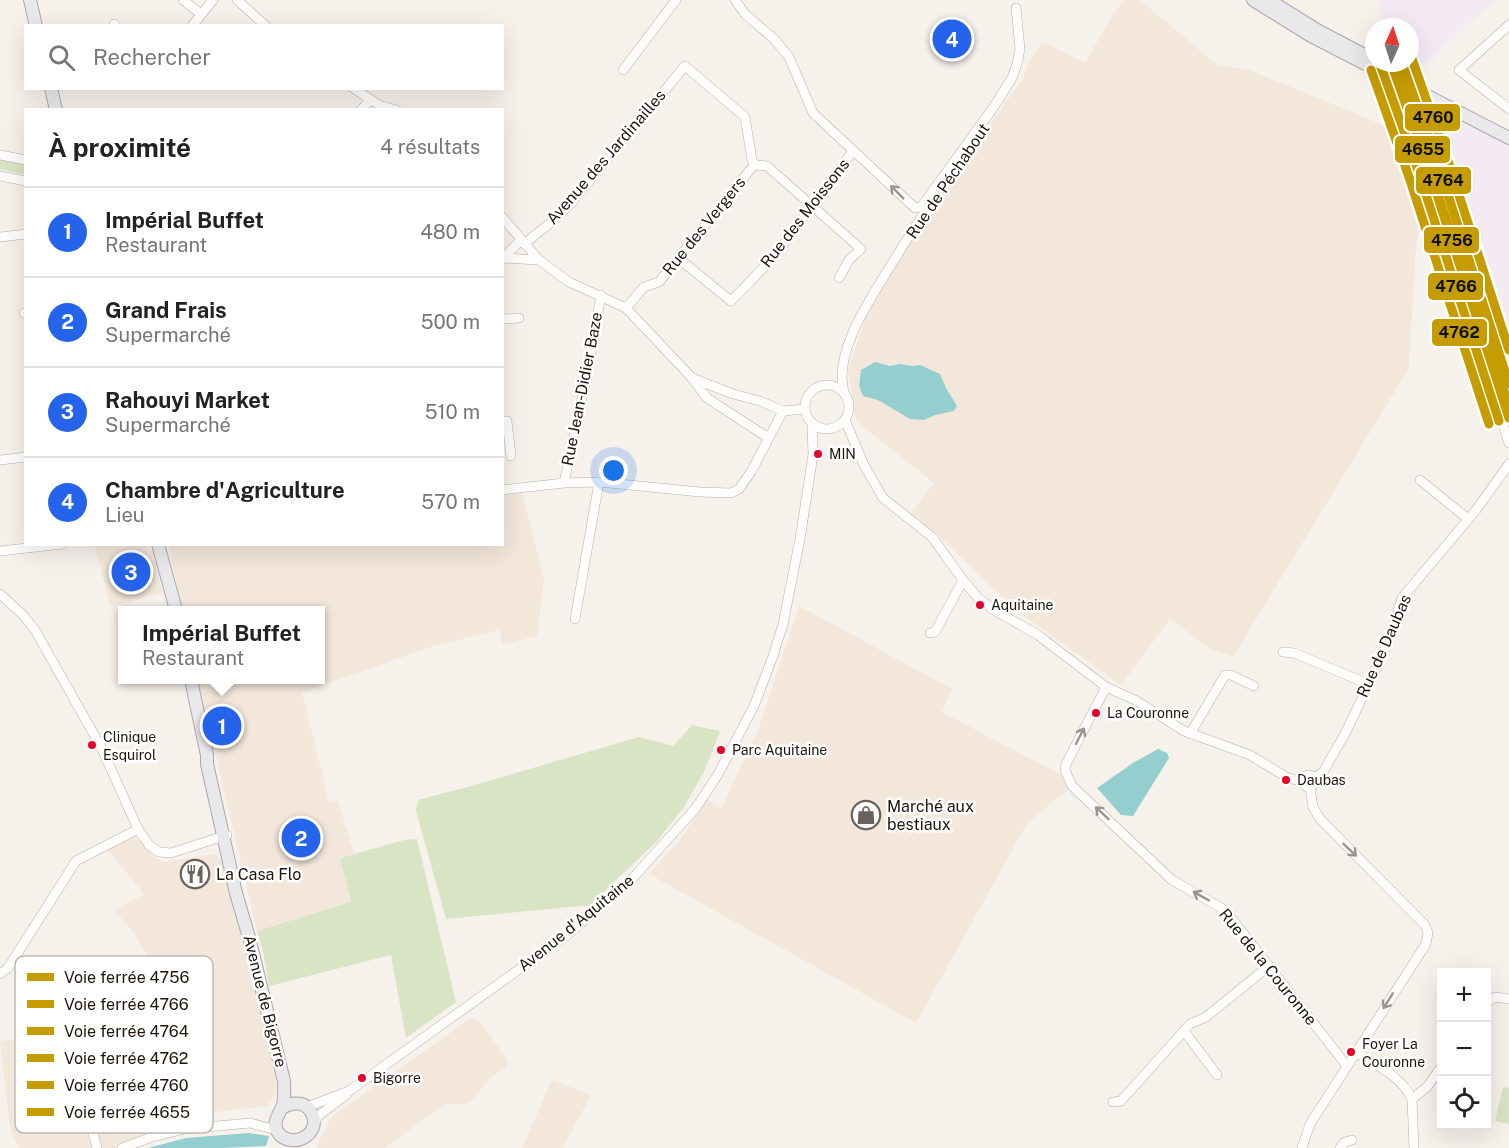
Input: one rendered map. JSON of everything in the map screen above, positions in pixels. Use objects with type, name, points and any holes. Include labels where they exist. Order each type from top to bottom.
[{"type":"main road","points":[[30,0],[36,24]]},
{"type":"main road","points":[[1252,0],[1509,138]]},
{"type":"main road","points":[[1269,0],[1316,34],[1365,56]]},
{"type":"main road","points":[[1397,72],[1509,129]]},
{"type":"main road","points":[[51,90],[56,108]]},
{"type":"main road","points":[[159,546],[175,606]]},
{"type":"main road","name":"Avenue de Bigorre","points":[[192,684],[214,798],[225,835],[236,893],[245,920],[284,1081],[295,1099],[304,1105]]},
{"type":"main road","name":"Avenue de Bigorre","points":[[207,755],[212,764],[219,790],[239,876],[245,920]]},
{"type":"main road","points":[[225,835],[235,872],[239,876]]},
{"type":"main road","name":"Avenue de Bigorre","points":[[281,1108],[284,1081]]},
{"type":"main road","points":[[289,1104],[304,1105],[314,1118],[314,1124],[305,1143],[293,1144],[277,1130],[275,1121],[281,1108],[289,1104]]},
{"type":"street","points":[[183,0],[201,14]]},
{"type":"street","points":[[194,24],[213,0]]},
{"type":"street","points":[[237,0],[264,24]]},
{"type":"street","points":[[622,70],[676,0]]},
{"type":"street","points":[[735,0],[745,14],[774,39],[789,57],[813,113],[915,208],[922,206],[1012,78],[1020,49],[1014,4]]},
{"type":"street","name":"Rue de Péchabout","points":[[844,392],[841,376],[844,360],[863,309],[933,200],[1019,77],[1025,57],[1026,36],[1014,4]]},
{"type":"street","points":[[1509,25],[1459,70],[1509,109]]},
{"type":"street","name":"Avenue des Jardinailles","points":[[504,257],[554,220],[571,203],[685,66],[745,117],[754,165]]},
{"type":"street","points":[[356,90],[370,100],[388,108]]},
{"type":"street","points":[[363,108],[370,100]]},
{"type":"street","name":"Rue des Moissons","points":[[678,258],[731,301],[774,257],[853,151]]},
{"type":"street","points":[[0,155],[24,160]]},
{"type":"street","points":[[754,165],[767,166],[861,249],[849,260],[840,278]]},
{"type":"street","name":"Rue des Vergers","points":[[626,308],[644,287],[659,282],[754,165]]},
{"type":"street","points":[[0,176],[24,181]]},
{"type":"street","points":[[504,219],[538,260],[569,282],[626,308],[692,378],[707,398],[764,435]]},
{"type":"street","points":[[1433,219],[1438,226],[1509,443]]},
{"type":"street","points":[[0,237],[24,234]]},
{"type":"street","points":[[504,258],[538,260]]},
{"type":"street","name":"Rue Jean-Didier Baze","points":[[564,483],[601,295]]},
{"type":"street","points":[[504,319],[519,318]]},
{"type":"street","name":"Rue de Péchabout","points":[[827,384],[844,360]]},
{"type":"street","points":[[692,378],[783,411],[805,409]]},
{"type":"street","points":[[831,428],[845,420],[849,404],[844,392],[827,384],[813,389],[808,394],[805,409],[812,423],[817,426],[850,435]]},
{"type":"street","points":[[722,408],[733,394]]},
{"type":"street","points":[[504,490],[564,483],[599,482],[730,493],[739,489],[751,472],[783,411]]},
{"type":"street","points":[[845,420],[864,465],[883,498],[932,537],[979,598],[994,610],[1038,635],[1106,687],[1135,700],[1190,734],[1250,755],[1288,778],[1306,785],[1313,810],[1320,819],[1425,925],[1428,933],[1426,944],[1310,1124],[1302,1148]]},
{"type":"street","points":[[504,422],[507,421],[511,456]]},
{"type":"street","name":"Avenue d'Aquitaine","points":[[304,1105],[349,1091],[567,935],[631,880],[695,808],[732,748],[754,706],[783,624],[813,455],[812,423]]},
{"type":"street","name":"Avenue d'Aquitaine","points":[[813,455],[831,428]]},
{"type":"street","points":[[0,460],[24,457]]},
{"type":"street","name":"Rue de Daubas","points":[[1306,785],[1304,778],[1312,775],[1315,778],[1323,772],[1340,743],[1388,643],[1402,597],[1468,519],[1509,464]]},
{"type":"street","points":[[1420,480],[1468,519]]},
{"type":"street","points":[[575,619],[599,482]]},
{"type":"street","points":[[0,552],[46,546]]},
{"type":"street","points":[[930,633],[935,632],[963,580]]},
{"type":"street","points":[[0,594],[23,615],[35,630],[103,751],[138,829],[149,845],[165,854],[225,835]]},
{"type":"street","points":[[1283,652],[1294,653],[1368,684]]},
{"type":"street","points":[[1190,734],[1226,675],[1231,675],[1254,686]]},
{"type":"street","name":"Rue de la Couronne","points":[[1106,687],[1066,764],[1065,770],[1072,786],[1172,880],[1226,910],[1347,1066]]},
{"type":"street","points":[[16,956],[76,861],[138,829]]},
{"type":"street","points":[[0,974],[8,968],[15,957]]},
{"type":"street","points":[[1113,1102],[1121,1101],[1190,1024],[1206,1017],[1269,966]]},
{"type":"street","points":[[1491,1000],[1495,997],[1509,999]]},
{"type":"street","points":[[1184,1031],[1217,1075]]},
{"type":"street","points":[[1356,1052],[1400,1082],[1412,1099],[1414,1148]]},
{"type":"street","points":[[1412,1099],[1427,1087],[1437,1073]]},
{"type":"street","points":[[314,1124],[318,1116],[349,1091]]},
{"type":"street","points":[[213,1125],[267,1119],[281,1108]]},
{"type":"street","points":[[250,1122],[277,1130]]},
{"type":"street","points":[[93,1133],[97,1148]]},
{"type":"street","points":[[122,1148],[167,1133]]},
{"type":"street","points":[[1340,1148],[1345,1142],[1352,1140]]},
{"type":"shaded area","points":[[1125,0],[1140,0],[1216,64],[1249,70],[1396,130],[1409,127],[1429,188],[1416,245],[1409,368],[1233,657],[1210,649],[1170,619],[1121,685],[1017,611],[938,535],[910,514],[934,483],[856,421],[848,370],[866,316],[887,280],[926,215],[1023,78],[1028,64],[1042,42],[1085,63],[1113,14]]},
{"type":"shaded area","points":[[1377,0],[1495,0],[1419,69],[1419,18],[1383,18]]},
{"type":"shaded area","points":[[1409,96],[1509,146],[1509,396],[1441,189]]},
{"type":"shaded area","points":[[522,493],[544,579],[537,636],[503,645],[499,630],[427,648],[302,693],[329,802],[337,799],[354,853],[340,858],[351,902],[257,931],[199,684],[325,684],[325,606],[181,606],[170,546],[504,546],[504,495]]},
{"type":"shaded area","points":[[95,546],[147,546],[152,551],[163,593],[110,606]]},
{"type":"shaded area","name":"Marché aux bestiaux","points":[[799,606],[952,689],[942,712],[1060,774],[1069,789],[1028,822],[916,1023],[649,874],[679,841],[707,799],[721,809],[758,730]]},
{"type":"shaded area","points":[[134,837],[156,858],[164,862],[213,854],[224,863],[275,1071],[276,1095],[268,1106],[213,1112],[213,956],[147,956],[134,933],[114,910],[144,894],[107,849]]},
{"type":"shaded area","points":[[471,1018],[480,1022],[506,1058],[508,1065],[492,1076],[469,1103],[455,1105],[447,1103],[384,1148],[316,1148],[330,1119]]},
{"type":"shaded area","points":[[15,1040],[15,1133],[167,1133],[122,1148],[19,1148],[10,1128],[0,1041]]},
{"type":"shaded area","points":[[552,1080],[591,1095],[563,1148],[522,1148]]},
{"type":"green space","points":[[0,158],[24,162],[24,175],[0,169]]},
{"type":"green space","points":[[692,725],[720,731],[705,770],[684,807],[657,841],[590,905],[446,919],[416,811],[418,800],[639,737],[673,746]]},
{"type":"green space","points":[[417,839],[456,1002],[406,1038],[391,955],[269,986],[257,931],[351,902],[340,858],[404,840]]},
{"type":"green space","points":[[1503,1087],[1509,1088],[1509,1124],[1495,1121]]},
{"type":"water","points":[[875,362],[890,366],[920,365],[940,374],[957,406],[954,411],[924,420],[910,419],[878,400],[863,396],[859,386],[861,370]]},
{"type":"water","points":[[1158,749],[1167,753],[1169,758],[1133,816],[1121,815],[1097,788]]},
{"type":"water","points":[[248,1133],[269,1136],[266,1146],[148,1148],[186,1138]]},
{"type":"rail line","name":"4762","points":[[1372,72],[1409,177],[1489,424]]},
{"type":"rail line","name":"4766","points":[[1383,72],[1419,173],[1499,421]]},
{"type":"rail line","name":"4756","points":[[1394,72],[1429,170],[1509,418]]},
{"type":"rail line","name":"4655","points":[[1397,72],[1509,406]]},
{"type":"rail line","name":"4764","points":[[1405,72],[1439,167],[1509,384]]},
{"type":"rail line","name":"4760","points":[[1417,72],[1509,350]]},
{"type":"place","name":"Chambre d'Agriculture","points":[[952,39]]},
{"type":"place","name":"MIN","points":[[818,454]]},
{"type":"place","name":"Rahouyi Market","points":[[131,572]]},
{"type":"place","name":"Aquitaine","points":[[980,605]]},
{"type":"place","name":"La Couronne","points":[[1096,713]]},
{"type":"place","name":"Impérial Buffet","points":[[222,726]]},
{"type":"place","name":"Clinique Esquirol","points":[[92,745]]},
{"type":"place","name":"Parc Aquitaine","points":[[721,750]]},
{"type":"place","name":"Daubas","points":[[1286,780]]},
{"type":"place","name":"Marché aux bestiaux","points":[[866,815]]},
{"type":"place","name":"Grand Frais","points":[[301,838]]},
{"type":"place","name":"La Casa Flo","points":[[195,874]]},
{"type":"place","name":"Foyer La Couronne","points":[[1351,1052]]},
{"type":"place","name":"Bigorre","points":[[362,1078]]}]
